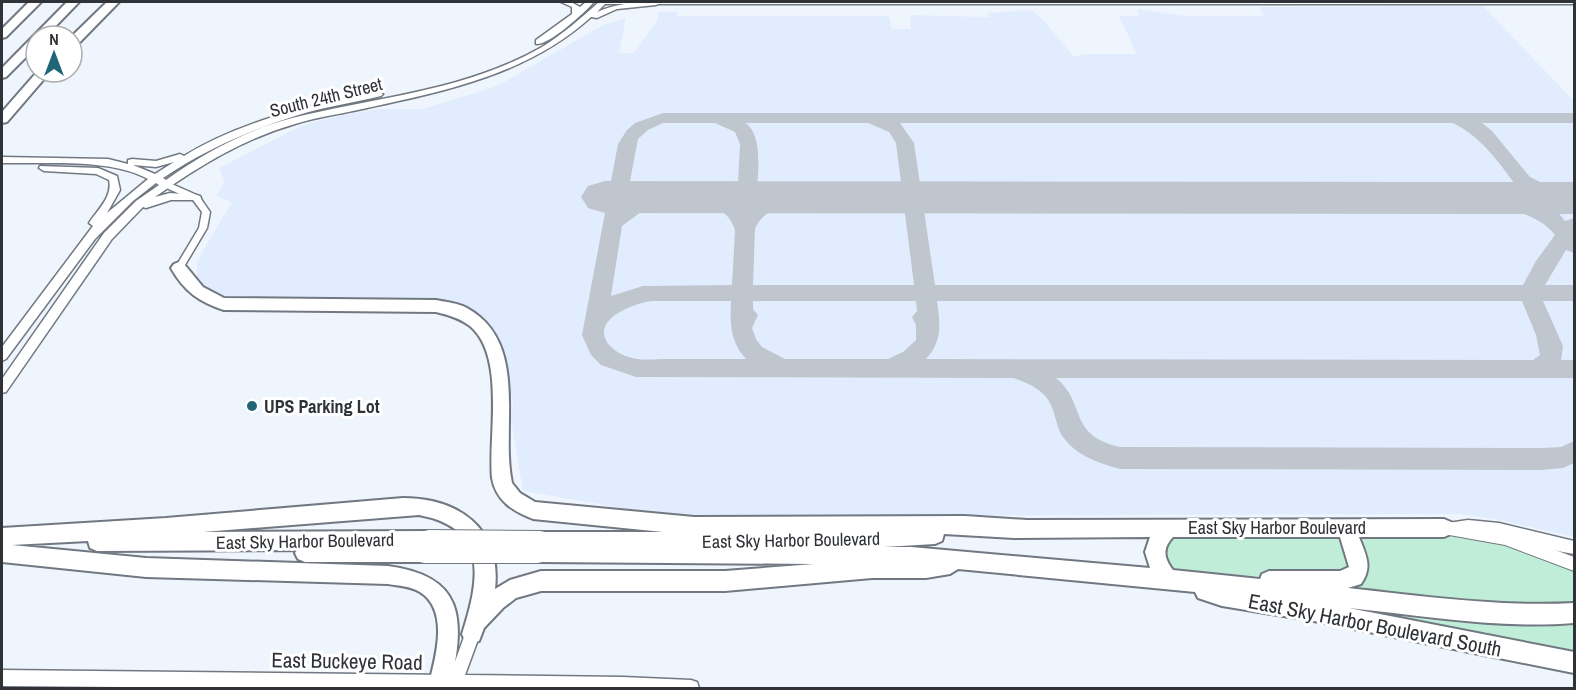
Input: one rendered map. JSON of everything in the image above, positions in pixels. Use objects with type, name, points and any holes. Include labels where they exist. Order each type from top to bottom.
[{"type":"highway","points":[[2,33],[26,2]]},
{"type":"highway","points":[[2,33],[35,2]]},
{"type":"highway","points":[[51,24],[73,2]]},
{"type":"highway","points":[[62,13],[81,2]]},
{"type":"highway","points":[[84,31],[108,6]]},
{"type":"highway","points":[[2,74],[24,51]]},
{"type":"highway","points":[[2,118],[33,84]]},
{"type":"highway","points":[[178,268],[185,279],[200,293],[210,300],[224,304],[436,306],[453,308],[472,316],[488,335],[498,373],[503,486],[515,501],[533,510],[694,526],[964,525],[1024,528]]},
{"type":"highway","points":[[2,537],[209,524],[403,506],[427,507],[444,512],[466,526],[481,548],[486,569],[486,583],[472,634]]},
{"type":"highway","points":[[1170,527],[1160,536],[1155,546],[1156,562],[1172,580]]},
{"type":"highway","points":[[1214,584],[1351,579],[1358,572],[1359,562],[1346,527]]},
{"type":"highway","name":"East Sky Harbor Boulevard","points":[[539,547],[861,540],[1024,528],[1444,528]]},
{"type":"highway","name":"East Sky Harbor Boulevard","points":[[2,542],[539,547],[885,554],[1214,584],[1480,612],[1532,615],[1575,613]]},
{"type":"highway","name":"East Sky Harbor Boulevard","points":[[2,553],[427,547]]},
{"type":"highway","points":[[2,553],[49,560],[217,572],[388,575],[412,578],[434,593],[442,603],[448,620],[446,686]]},
{"type":"highway","points":[[472,634],[490,606],[502,595],[518,586],[541,580],[756,580],[872,569],[926,569],[978,561]]},
{"type":"highway","name":"East Sky Harbor Boulevard South","points":[[1172,580],[1222,596],[1314,611],[1575,663]]},
{"type":"main road","points":[[565,2],[576,6],[576,15]]},
{"type":"main road","name":"South 24th Street","points":[[2,388],[116,228],[160,182],[200,151],[249,127],[323,104],[453,79],[524,51],[548,37],[590,2]]},
{"type":"main road","points":[[524,51],[548,41],[602,2]]},
{"type":"main road","name":"South 24th Street","points":[[2,356],[98,228],[128,199],[220,150],[293,121],[439,90],[490,74],[536,54],[571,31],[602,2]]},
{"type":"main road","points":[[536,54],[557,45],[602,11],[656,3]]},
{"type":"main road","points":[[2,168],[48,164],[165,162],[183,156],[230,132],[249,127]]},
{"type":"main road","points":[[2,160],[102,167],[160,182]]},
{"type":"main road","points":[[108,162],[142,171],[160,182]]},
{"type":"main road","points":[[48,164],[98,171],[111,177],[115,184],[112,198],[60,269],[50,290]]},
{"type":"main road","points":[[72,288],[118,231],[144,206],[171,196],[196,198]]},
{"type":"main road","points":[[1444,528],[1481,526],[1575,548]]},
{"type":"main road","name":"East Sky Harbor Boulevard","points":[[1444,528],[1505,538],[1575,564]]},
{"type":"main road","points":[[446,686],[472,634]]},
{"type":"main road","name":"East Buckeye Road","points":[[2,678],[32,683],[623,685],[691,688]]},
{"type":"street","points":[[602,2],[1575,2]]},
{"type":"street","points":[[622,2],[672,2]]},
{"type":"street","points":[[160,182],[196,198],[206,212],[205,224],[178,268]]},
{"type":"shaded area","points":[[1483,6],[1574,99],[1574,537],[1495,519],[1459,514],[692,516],[646,512],[523,491],[511,420],[513,400],[495,335],[485,319],[470,309],[446,301],[431,300],[227,299],[204,289],[197,277],[197,263],[201,254],[232,202],[216,196],[225,182],[219,168],[301,126],[337,116],[379,109],[423,109],[497,86],[603,25],[626,18],[619,53],[634,53],[657,21],[659,12],[677,12],[677,16],[889,16],[892,29],[911,29],[910,15],[989,17],[988,13],[1032,10],[1046,23],[1073,56],[1081,56],[1081,54],[1137,54],[1119,16],[1139,16],[1137,9],[1186,16],[1264,16],[1259,7]]},
{"type":"green space","points":[[1296,533],[1341,536],[1357,561],[1337,577],[1179,575],[1166,568],[1162,546],[1171,538],[1242,538]]},
{"type":"green space","points":[[1355,533],[1460,534],[1538,553],[1574,571],[1574,606],[1553,608],[1331,591],[1357,584],[1366,577],[1367,563]]},
{"type":"green space","points":[[1366,607],[1542,623],[1574,622],[1574,656],[1330,608]]},
{"type":"taxiway","points":[[613,224],[627,144],[641,127],[663,118],[1574,118]]},
{"type":"taxiway","points":[[720,119],[742,129],[749,144],[745,229]]},
{"type":"taxiway","points":[[873,119],[895,128],[905,143],[925,293]]},
{"type":"taxiway","points":[[1460,120],[1473,125],[1486,135],[1565,235]]},
{"type":"taxiway","points":[[1527,183],[1546,193],[1574,197]]},
{"type":"taxiway","points":[[613,224],[631,208],[670,197]]},
{"type":"taxiway","points":[[701,197],[729,206],[739,216],[745,229]]},
{"type":"taxiway","points":[[745,229],[753,215],[765,205],[796,197]]},
{"type":"taxiway","points":[[1485,197],[1517,203],[1547,218]]},
{"type":"taxiway","points":[[594,327],[613,224]]},
{"type":"taxiway","points":[[1565,235],[1573,224]]},
{"type":"taxiway","points":[[743,293],[745,229]]},
{"type":"taxiway","points":[[1532,293],[1534,284],[1544,266],[1565,235]]},
{"type":"taxiway","points":[[1565,235],[1574,246]]},
{"type":"taxiway","points":[[594,327],[610,307],[625,298],[652,293],[743,293]]},
{"type":"taxiway","points":[[741,328],[743,293]]},
{"type":"taxiway","points":[[743,293],[925,293]]},
{"type":"taxiway","points":[[925,293],[1532,293]]},
{"type":"taxiway","points":[[925,293],[930,328]]},
{"type":"taxiway","points":[[1532,293],[1574,293]]},
{"type":"taxiway","points":[[1532,293],[1533,302],[1548,335],[1552,355],[1547,363],[1536,369]]},
{"type":"taxiway","points":[[741,328],[747,315]]},
{"type":"taxiway","points":[[895,366],[911,359],[923,348],[928,333],[923,317]]},
{"type":"taxiway","points":[[594,327],[593,335],[599,349],[604,354],[615,362],[636,368],[1536,369]]},
{"type":"taxiway","points":[[741,328],[746,342],[754,353],[765,361],[779,366]]},
{"type":"taxiway","points":[[1536,369],[1574,369]]},
{"type":"taxiway","points":[[1021,371],[1040,379],[1052,388],[1063,405],[1069,424],[1080,439],[1099,451],[1120,458],[1542,459],[1563,457],[1574,452]]},
{"type":"runway","points":[[605,197],[1574,198]]},
{"type":"place","name":"UPS Parking Lot","points":[[252,406]]}]
